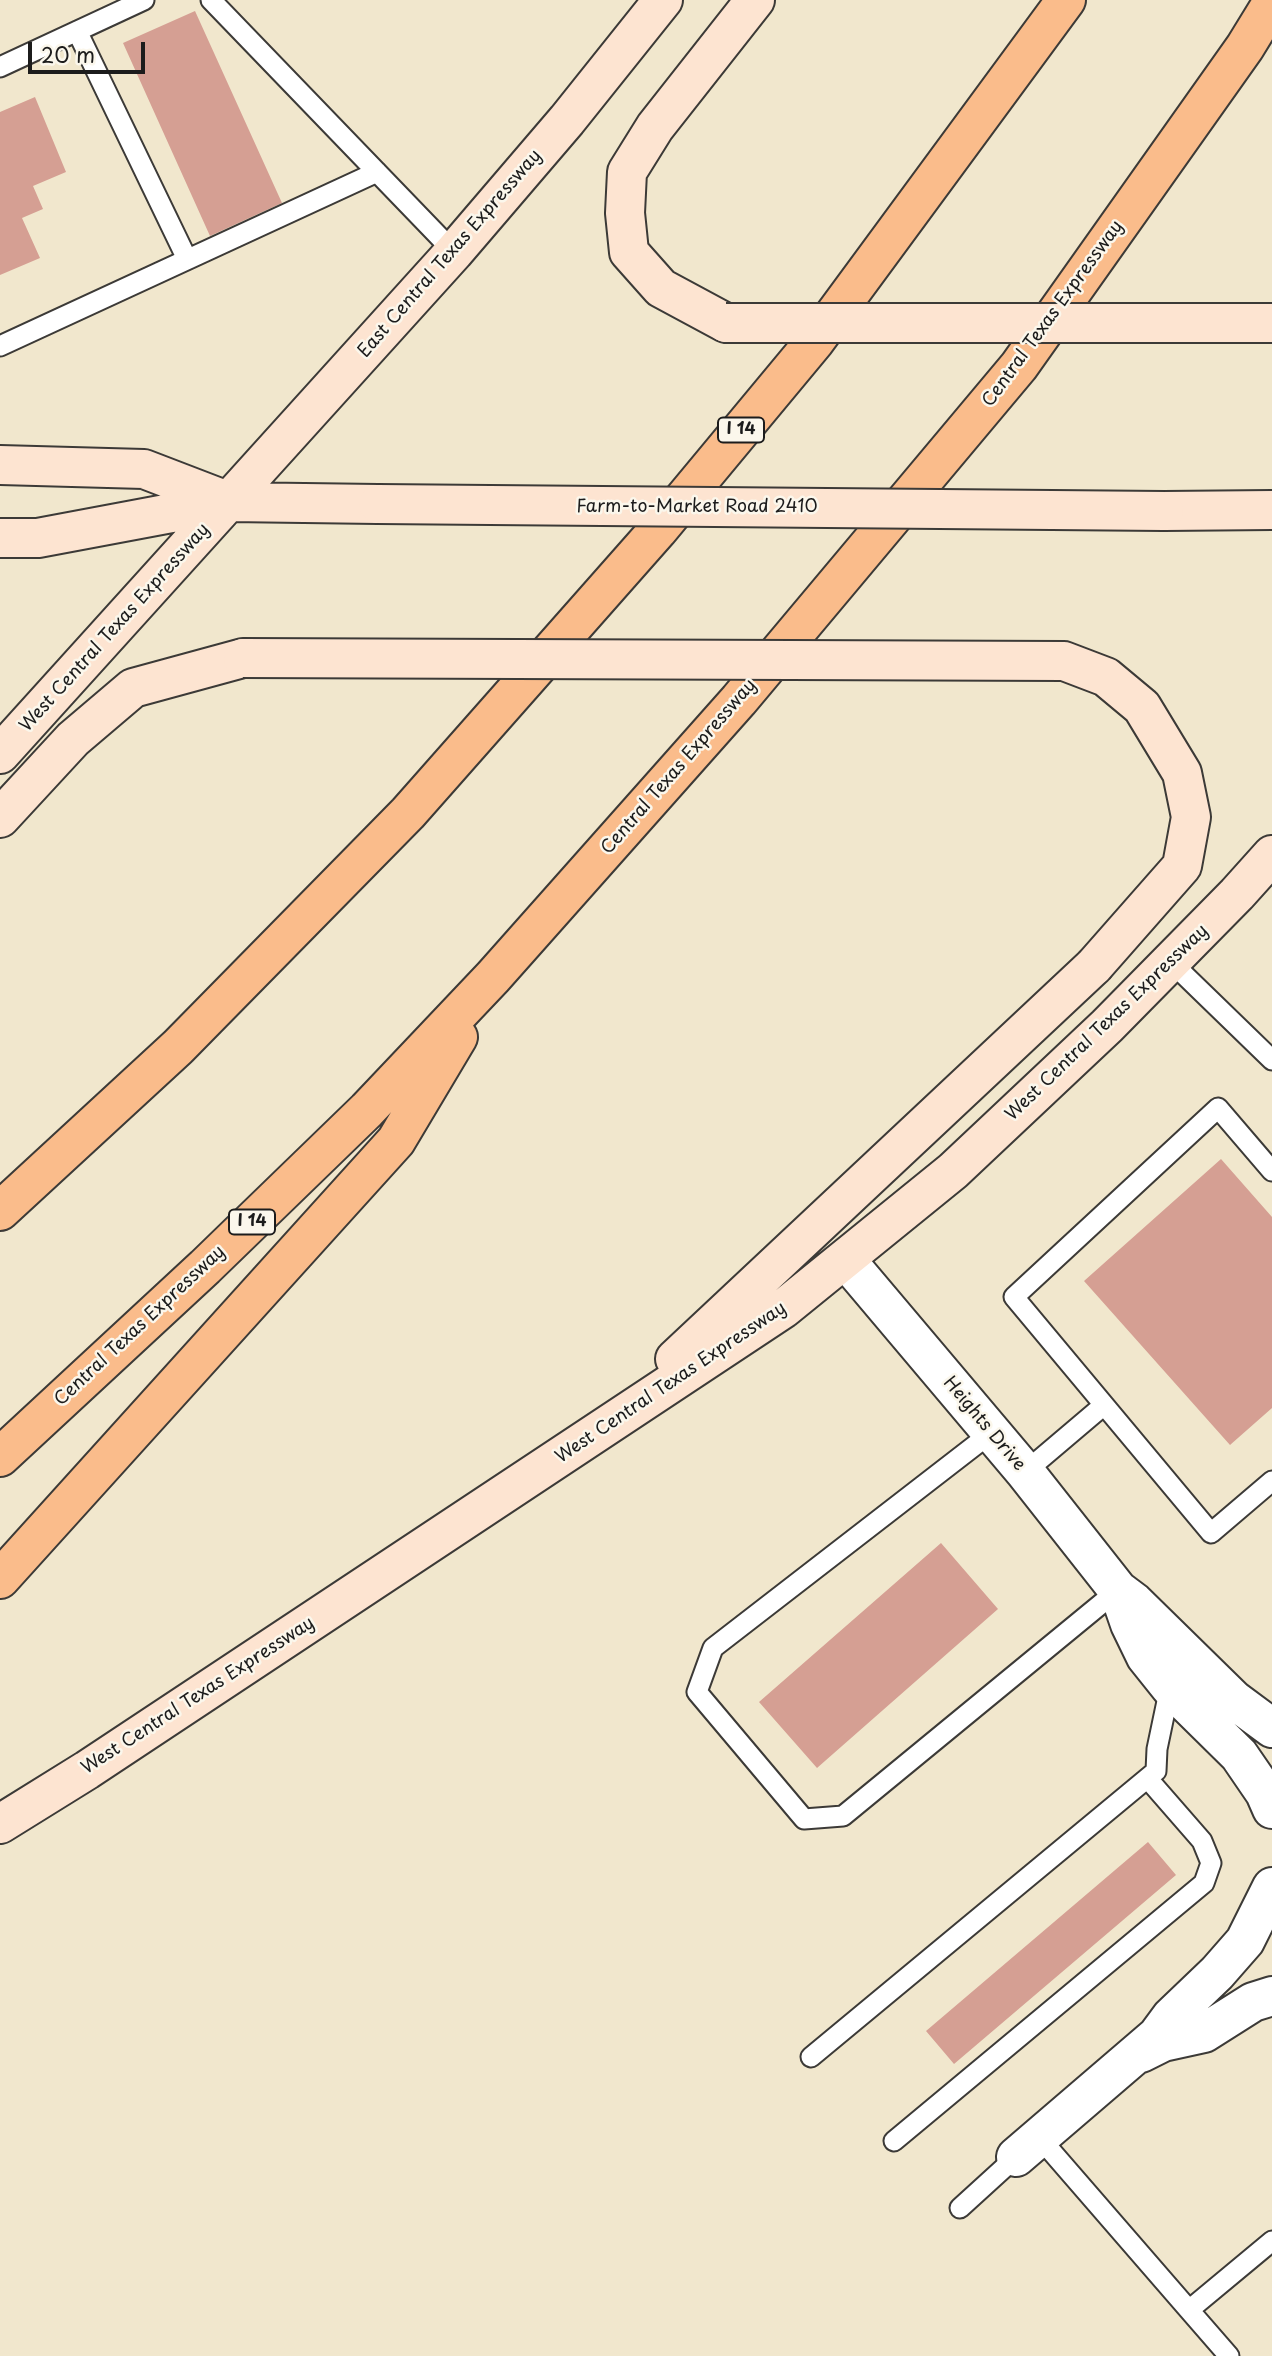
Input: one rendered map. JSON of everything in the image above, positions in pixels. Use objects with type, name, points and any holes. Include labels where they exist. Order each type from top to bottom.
[{"type":"highway","name":"I 14","points":[[0,1211],[178,1047],[408,813],[658,530],[815,341],[1066,0]]},
{"type":"highway","name":"Central Texas Expressway","points":[[0,1457],[205,1268],[367,1110],[493,977],[739,700],[1019,366],[1245,47],[1272,4]]},
{"type":"highway","points":[[0,1579],[396,1141],[493,977]]},
{"type":"main road","name":"East Central Texas Expressway","points":[[230,502],[454,252],[567,120],[663,0]]},
{"type":"main road","points":[[755,0],[655,127],[627,172],[625,214],[629,252],[661,288],[726,323],[1272,323]]},
{"type":"main road","name":"Farm-to-Market Road 2410","points":[[0,465],[144,469],[230,502]]},
{"type":"main road","name":"Farm-to-Market Road 2410","points":[[0,538],[38,538],[230,502],[1272,510]]},
{"type":"main road","name":"West Central Texas Expressway","points":[[0,754],[230,502]]},
{"type":"main road","points":[[0,818],[73,739],[133,688],[243,658],[1064,661],[1106,677],[1142,707],[1182,773],[1191,817],[1182,866],[1094,966],[606,1426]]},
{"type":"main road","name":"West Central Texas Expressway","points":[[0,1824],[783,1309],[953,1171],[1107,1026],[1272,855]]},
{"type":"street","name":"Heights Drive","points":[[846,1260],[1025,1472],[1118,1590]]},
{"type":"street","points":[[1118,1590],[1146,1657],[1170,1687],[1240,1755],[1265,1793],[1272,1809]]},
{"type":"street","points":[[1118,1590],[1134,1602],[1234,1700],[1272,1728]]},
{"type":"street","points":[[1027,2147],[1157,2036],[1171,2017],[1232,1958],[1256,1922],[1272,1886],[1272,1865]]},
{"type":"street","points":[[1135,2055],[1163,2042],[1204,2033],[1253,2002],[1272,1996]]},
{"type":"lane","points":[[0,67],[144,0]]},
{"type":"lane","points":[[211,0],[454,252]]},
{"type":"lane","points":[[77,31],[187,260]]},
{"type":"lane","points":[[0,346],[377,172]]},
{"type":"lane","points":[[1171,962],[1272,1060]]},
{"type":"lane","points":[[1272,1171],[1218,1108],[1014,1297],[1211,1533],[1272,1482]]},
{"type":"lane","points":[[1025,1472],[1104,1405]]},
{"type":"lane","points":[[992,1433],[713,1648],[697,1692],[804,1819],[843,1816],[1118,1590]]},
{"type":"lane","points":[[811,2057],[1152,1775],[1170,1687]]},
{"type":"lane","points":[[894,2141],[1204,1883],[1211,1863],[1202,1841],[1152,1775]]},
{"type":"lane","points":[[960,2208],[1027,2147],[1189,2310],[1229,2356]]},
{"type":"lane","points":[[1189,2310],[1272,2241]]},
{"type":"building","points":[[195,11],[282,203],[210,236],[123,43]]},
{"type":"building","points":[[35,97],[66,172],[33,186],[43,209],[22,218],[40,258],[0,275],[0,112]]},
{"type":"building","points":[[1221,1159],[1272,1217],[1272,1408],[1230,1445],[1084,1281]]},
{"type":"building","points":[[941,1543],[998,1609],[817,1768],[759,1702]]},
{"type":"building","points":[[1148,1842],[1176,1875],[954,2064],[926,2031]]}]
